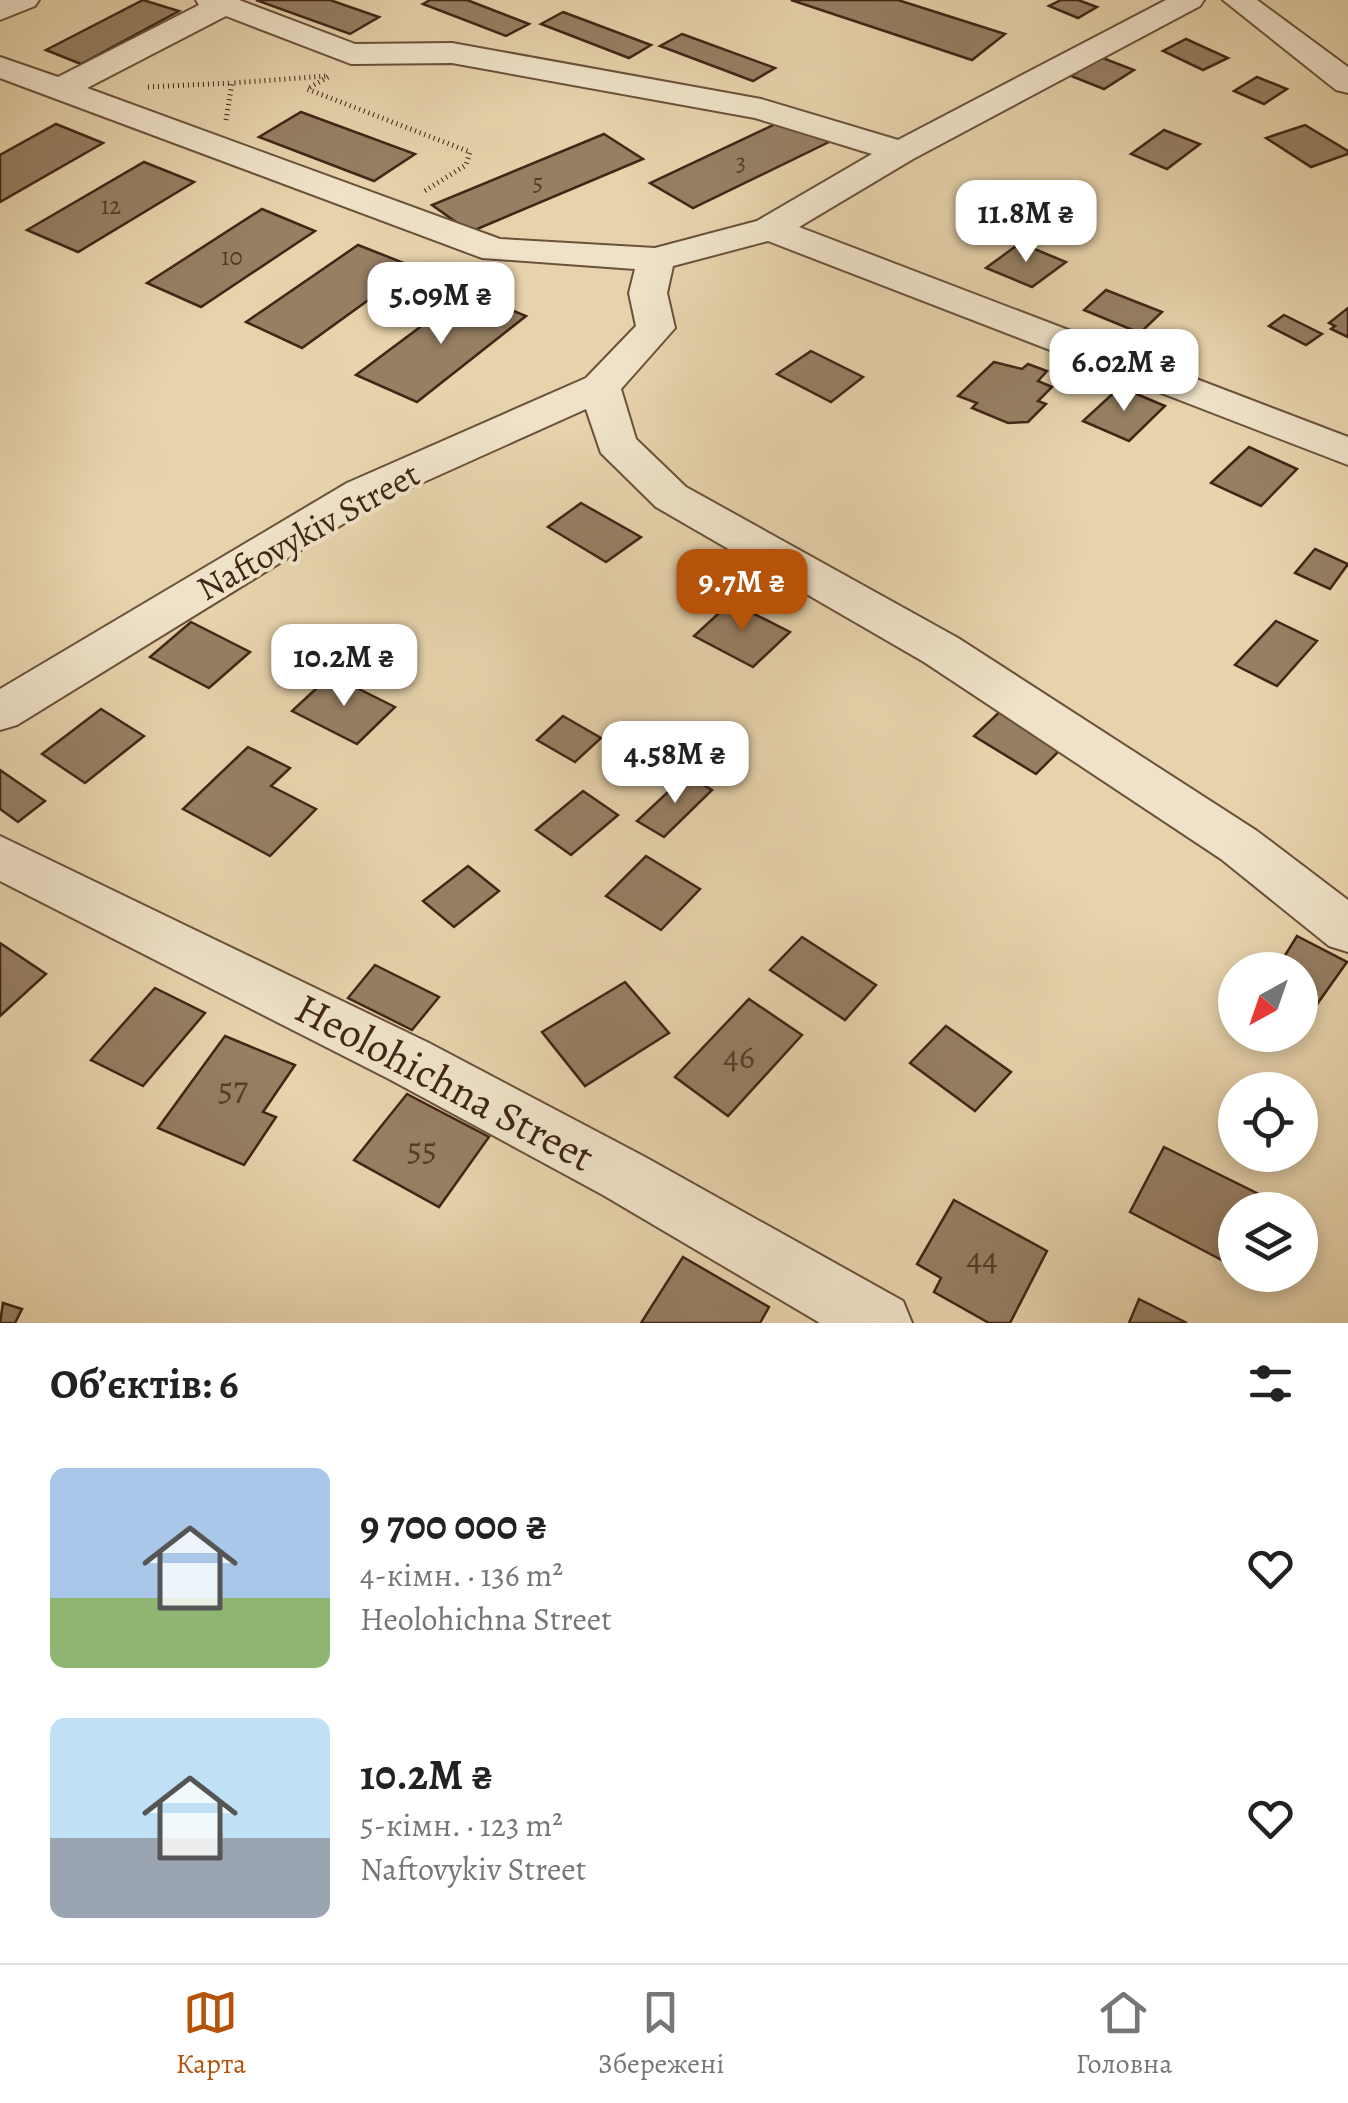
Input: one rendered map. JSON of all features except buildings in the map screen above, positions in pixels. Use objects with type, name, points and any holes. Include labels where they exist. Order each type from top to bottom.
[{"type":"street","points":[[0,12],[24,0]]},
{"type":"street","points":[[0,67],[495,250],[656,259],[770,230],[901,152],[1189,0]]},
{"type":"street","points":[[1238,0],[1348,83]]},
{"type":"street","points":[[58,90],[217,2],[352,54],[452,53],[762,110],[901,152]]},
{"type":"street","points":[[770,230],[1345,446]]},
{"type":"street","name":"Naftovykiv Street","points":[[0,712],[362,492],[600,387],[656,328],[648,293],[656,259]]},
{"type":"street","points":[[600,387],[616,444],[670,497],[941,650],[1239,846],[1348,930]]},
{"type":"street","name":"Heolohichna Street","points":[[0,858],[408,1061],[624,1176],[880,1323]]},
{"type":"path","points":[[366,54],[307,88],[470,152],[466,165],[391,212]]},
{"type":"path","points":[[221,149],[232,83],[329,76]]}]
